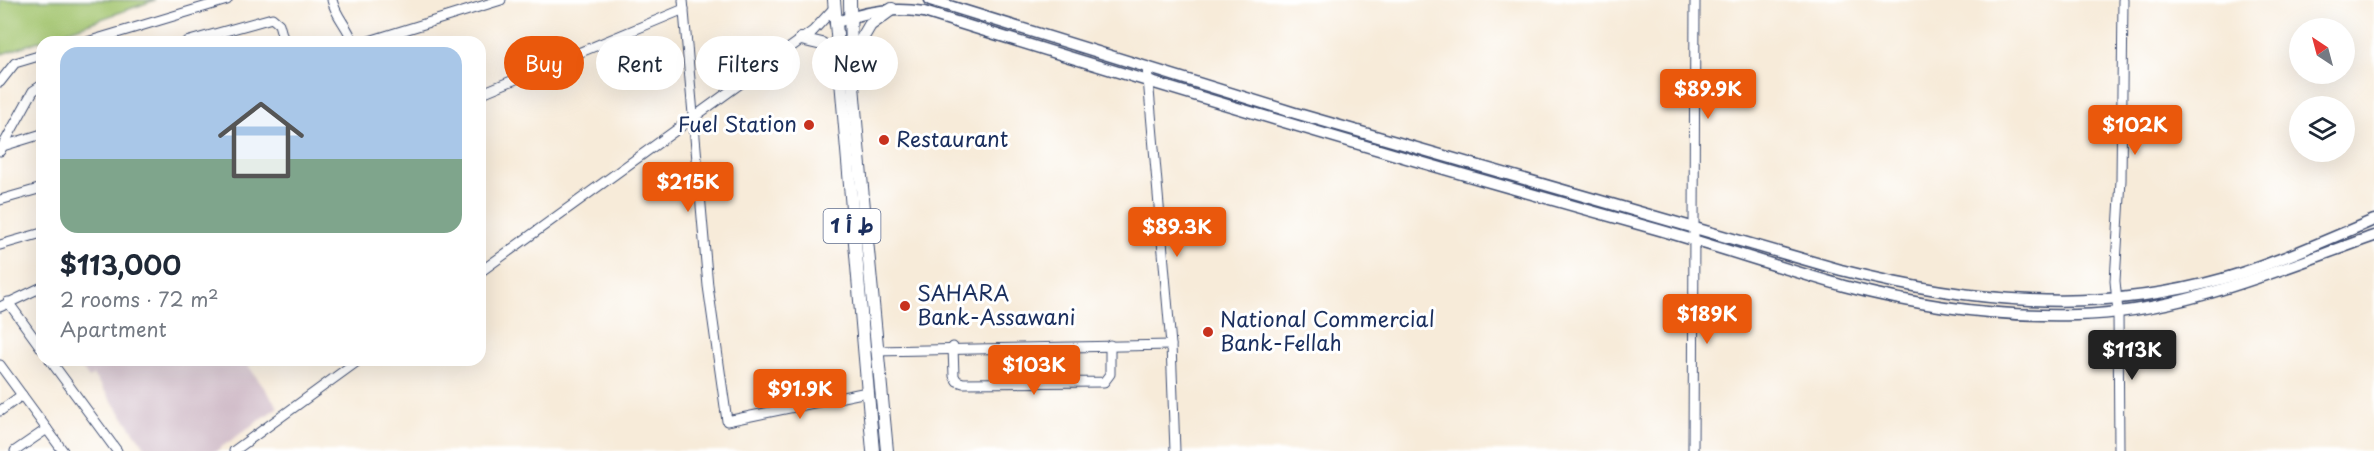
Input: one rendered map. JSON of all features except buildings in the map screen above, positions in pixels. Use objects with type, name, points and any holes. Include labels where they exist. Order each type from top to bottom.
[{"type":"highway","points":[[848,36],[852,0]]},
{"type":"highway","name":"ط أ 1","points":[[834,4],[839,36]]},
{"type":"highway","points":[[863,36],[870,25],[892,9]]},
{"type":"highway","points":[[801,39],[812,42]]},
{"type":"highway","name":"ط أ 1","points":[[847,90],[873,451]]},
{"type":"highway","points":[[848,90],[887,451]]},
{"type":"main road","points":[[834,4],[852,0]]},
{"type":"main road","points":[[930,0],[1295,113],[1841,270],[1928,291],[2034,301],[2117,298],[2166,292],[2222,279],[2272,263],[2374,220]]},
{"type":"main road","points":[[835,23],[850,16],[892,9],[924,12],[1150,82],[1694,239],[1844,285],[1924,303],[1967,309],[2043,315],[2118,312],[2233,287],[2374,236]]},
{"type":"street","points":[[107,36],[227,0]]},
{"type":"street","points":[[332,0],[338,19],[348,26],[351,36]]},
{"type":"street","points":[[393,36],[490,1],[501,0]]},
{"type":"street","points":[[1694,451],[1695,0]]},
{"type":"street","points":[[2119,451],[2118,312],[2115,282],[2121,180],[2123,0]]},
{"type":"street","points":[[486,91],[684,4],[708,286],[727,421],[867,392]]},
{"type":"street","points":[[813,31],[834,4]]},
{"type":"street","points":[[208,36],[272,18],[279,24],[282,36]]},
{"type":"street","points":[[486,268],[801,39],[813,31],[835,23]]},
{"type":"street","points":[[0,82],[15,63],[36,57]]},
{"type":"street","points":[[1147,67],[1171,345],[1175,451]]},
{"type":"street","points":[[1,149],[36,89]]},
{"type":"street","points":[[1,149],[36,136]]},
{"type":"street","points":[[0,200],[36,190]]},
{"type":"street","points":[[0,245],[36,234]]},
{"type":"street","points":[[36,290],[4,305],[36,342]]},
{"type":"street","points":[[953,348],[954,376],[957,381],[963,383],[1104,382],[1110,374],[1110,345]]},
{"type":"street","points":[[876,351],[1171,345]]},
{"type":"street","points":[[0,365],[63,451]]},
{"type":"street","points":[[54,366],[117,451]]},
{"type":"street","points":[[234,451],[351,366]]},
{"type":"street","points":[[0,411],[21,395]]},
{"type":"street","points":[[15,451],[47,429]]},
{"type":"shaded area","points":[[80,366],[248,366],[278,407],[216,451],[148,451],[93,375],[89,378]]},
{"type":"green space","points":[[0,0],[155,0],[53,36],[36,36],[36,42],[2,54],[0,49]]},
{"type":"place","name":"Fuel Station","points":[[809,125]]},
{"type":"place","name":"Restaurant","points":[[884,140]]},
{"type":"place","name":"SAHARA Bank-Assawani","points":[[905,306]]},
{"type":"place","name":"National Commercial Bank-Fellah","points":[[1208,332]]}]
